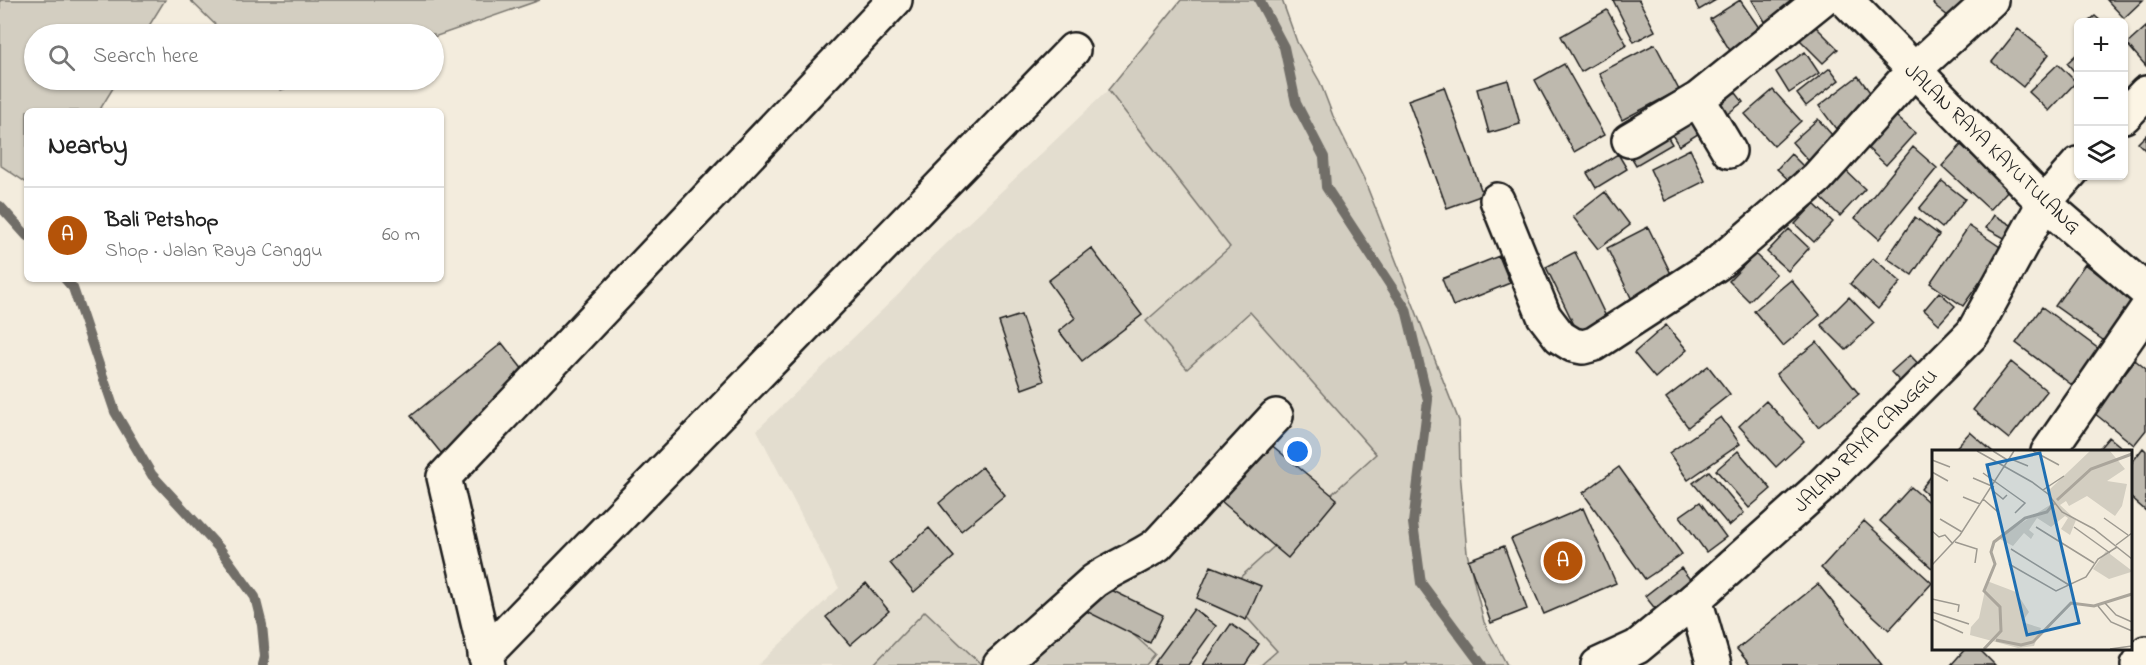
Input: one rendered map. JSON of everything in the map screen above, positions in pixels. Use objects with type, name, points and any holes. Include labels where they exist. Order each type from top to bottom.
[{"type":"street","points":[[486,660],[444,477],[895,0]]},
{"type":"street","points":[[1629,140],[1698,99],[1821,0]]},
{"type":"street","points":[[1497,200],[1544,316],[1560,337],[1573,345],[1583,347],[1594,344],[1717,264],[1771,218],[1817,178],[1913,70],[1991,0]]},
{"type":"street","name":"JALAN RAYA KAYUTULANG","points":[[1861,6],[1913,70],[2044,203],[2141,277]]},
{"type":"street","points":[[486,660],[1073,50]]},
{"type":"street","points":[[2128,112],[2146,93]]},
{"type":"street","points":[[1698,99],[1729,151]]},
{"type":"street","name":"JALAN RAYA CANGGU","points":[[1598,665],[1637,647],[1695,599],[1817,490],[1973,333],[2044,203],[2074,170]]},
{"type":"street","points":[[2049,450],[2146,310]]},
{"type":"street","points":[[1000,665],[1094,580],[1140,557],[1157,545],[1276,416]]},
{"type":"street","points":[[1695,599],[1714,665]]},
{"type":"street","points":[[2138,665],[2146,653]]},
{"type":"shaded area","points":[[0,0],[165,0],[150,24],[24,24],[24,90],[112,90],[101,108],[24,108],[24,181],[0,165]]},
{"type":"shaded area","points":[[190,0],[540,0],[444,34],[444,24],[215,24]]},
{"type":"shaded area","points":[[1181,0],[1282,0],[1297,42],[1320,82],[1333,116],[1364,179],[1459,421],[1460,471],[1467,553],[1484,622],[1507,665],[1408,665],[1407,663],[1404,665],[1261,665],[1277,651],[1224,592],[1376,454],[1250,312],[1187,369],[1146,321],[1230,247],[1108,90]]},
{"type":"shaded area","points":[[1108,90],[1230,247],[1146,322],[1187,369],[1249,312],[1376,454],[1225,592],[1277,651],[1261,665],[1146,665],[1155,654],[1015,647],[1036,665],[982,665],[925,611],[873,665],[758,665],[839,588],[757,430],[900,293],[923,266]]},
{"type":"shaded area","points":[[1073,581],[1155,654],[1146,665],[1036,665],[1015,646]]},
{"type":"shaded area","points":[[925,611],[982,665],[873,665]]},
{"type":"building","points":[[1613,0],[1639,0],[1655,31],[1634,42]]},
{"type":"building","points":[[1694,0],[1716,0],[1699,10]]},
{"type":"building","points":[[1740,0],[1762,32],[1731,52],[1710,19]]},
{"type":"building","points":[[1752,0],[1799,0],[1770,30]]},
{"type":"building","points":[[1935,0],[1970,0],[1954,21],[1933,4]]},
{"type":"building","points":[[2107,0],[2143,0],[2124,18]]},
{"type":"building","points":[[1607,10],[1627,45],[1581,72],[1561,36]]},
{"type":"building","points":[[1814,25],[1838,49],[1823,63],[1800,40]]},
{"type":"building","points":[[2146,27],[2146,66],[2128,45]]},
{"type":"building","points":[[2018,29],[2049,54],[2023,87],[1992,62]]},
{"type":"building","points":[[1655,44],[1679,90],[1622,120],[1599,73]]},
{"type":"building","points":[[1805,52],[1819,73],[1789,93],[1776,72]]},
{"type":"building","points":[[2074,57],[2074,71],[2067,63]]},
{"type":"building","points":[[1564,64],[1604,135],[1574,152],[1535,80]]},
{"type":"building","points":[[2058,64],[2074,80],[2074,84],[2049,111],[2029,92]]},
{"type":"building","points":[[1830,68],[1839,80],[1806,106],[1797,94]]},
{"type":"building","points":[[1858,76],[1875,99],[1836,129],[1819,106]]},
{"type":"building","points":[[1508,80],[1520,124],[1489,133],[1477,89]]},
{"type":"building","points":[[1730,85],[1743,102],[1718,121],[1706,103]]},
{"type":"building","points":[[1444,87],[1483,195],[1447,208],[1408,100]]},
{"type":"building","points":[[1773,90],[1801,121],[1774,146],[1745,114]]},
{"type":"building","points":[[1699,104],[1712,125],[1679,146],[1666,125]]},
{"type":"building","points":[[1888,109],[1915,133],[1886,165],[1860,141]]},
{"type":"building","points":[[1818,119],[1839,143],[1813,166],[1792,142]]},
{"type":"building","points":[[1661,126],[1672,144],[1636,165],[1626,148]]},
{"type":"building","points":[[2146,135],[2146,151],[2138,143]]},
{"type":"building","points":[[1961,145],[2009,189],[1990,210],[1942,166]]},
{"type":"building","points":[[1913,147],[1937,168],[1879,239],[1855,218]]},
{"type":"building","points":[[1690,149],[1705,181],[1665,201],[1650,169]]},
{"type":"building","points":[[1618,154],[1627,169],[1596,188],[1587,173]]},
{"type":"building","points":[[1791,154],[1810,173],[1796,187],[1777,169]]},
{"type":"building","points":[[1840,165],[1865,189],[1840,216],[1815,192]]},
{"type":"building","points":[[1942,181],[1965,199],[1942,228],[1919,209]]},
{"type":"building","points":[[1605,192],[1630,225],[1598,249],[1573,217]]},
{"type":"building","points":[[1814,204],[1833,222],[1814,242],[1795,224]]},
{"type":"building","points":[[1994,215],[2013,226],[2006,239],[1986,228]]},
{"type":"building","points":[[1915,217],[1939,235],[1912,275],[1887,258]]},
{"type":"building","points":[[1969,226],[2003,249],[1963,306],[1930,283]]},
{"type":"building","points":[[1648,227],[1677,286],[1635,306],[1607,248]]},
{"type":"building","points":[[1789,229],[1809,248],[1788,271],[1767,252]]},
{"type":"building","points":[[1091,248],[1142,315],[1082,361],[1059,331],[1075,318],[1048,281]]},
{"type":"building","points":[[1575,252],[1609,323],[1580,337],[1546,267]]},
{"type":"building","points":[[1755,254],[1776,274],[1749,301],[1729,281]]},
{"type":"building","points":[[1499,256],[1510,283],[1453,306],[1442,279]]},
{"type":"building","points":[[1873,258],[1901,282],[1878,309],[1850,284]]},
{"type":"building","points":[[2085,264],[2139,305],[2110,345],[2055,306]]},
{"type":"building","points":[[1791,280],[1820,315],[1783,346],[1754,311]]},
{"type":"building","points":[[1939,292],[1955,306],[1939,324],[1924,310]]},
{"type":"building","points":[[1849,297],[1874,323],[1846,350],[1821,325]]},
{"type":"building","points":[[2042,307],[2111,358],[2084,394],[2016,343]]},
{"type":"building","points":[[1021,315],[1044,381],[1022,389],[999,322]]},
{"type":"building","points":[[1666,325],[1687,350],[1655,378],[1634,353]]},
{"type":"building","points":[[1817,342],[1859,394],[1818,427],[1776,374]]},
{"type":"building","points":[[502,343],[531,380],[441,453],[411,416]]},
{"type":"building","points":[[1910,355],[1929,375],[1910,392],[1891,372]]},
{"type":"building","points":[[2135,360],[2146,369],[2146,430],[2134,445],[2094,413]]},
{"type":"building","points":[[2011,362],[2047,391],[2009,439],[1973,410]]},
{"type":"building","points":[[1708,366],[1730,394],[1688,427],[1666,398]]},
{"type":"building","points":[[1766,401],[1804,441],[1776,467],[1739,426]]},
{"type":"building","points":[[1721,417],[1740,444],[1688,480],[1669,453]]},
{"type":"building","points":[[1970,432],[1991,450],[1954,450]]},
{"type":"building","points":[[2109,437],[2125,450],[2098,450]]},
{"type":"building","points":[[1269,443],[1337,499],[1288,558],[1221,501]]},
{"type":"building","points":[[2143,448],[2146,451],[2146,511],[2131,498],[2131,464]]},
{"type":"building","points":[[1738,451],[1771,489],[1749,508],[1716,470]]},
{"type":"building","points":[[982,467],[1005,495],[961,531],[939,503]]},
{"type":"building","points":[[1619,467],[1682,554],[1645,579],[1583,493]]},
{"type":"building","points":[[1709,471],[1744,513],[1729,526],[1693,483]]},
{"type":"building","points":[[1932,475],[1932,499],[1921,489]]},
{"type":"building","points":[[1911,487],[1932,505],[1932,568],[1880,521]]},
{"type":"building","points":[[1700,502],[1726,537],[1706,552],[1680,516]]},
{"type":"building","points":[[1583,508],[1616,583],[1544,614],[1511,539]]},
{"type":"building","points":[[1864,521],[1932,583],[1889,630],[1821,568]]},
{"type":"building","points":[[929,528],[954,557],[914,592],[890,563]]},
{"type":"building","points":[[1504,546],[1527,609],[1491,623],[1468,560]]},
{"type":"building","points":[[1211,566],[1261,586],[1246,620],[1197,598]]},
{"type":"building","points":[[1681,568],[1700,592],[1664,620],[1645,596]]},
{"type":"building","points":[[866,583],[889,611],[850,645],[826,617]]},
{"type":"building","points":[[1099,584],[1163,615],[1150,643],[1086,611]]},
{"type":"building","points":[[1818,584],[1882,665],[1750,665],[1737,649]]},
{"type":"building","points":[[1194,609],[1216,626],[1188,665],[1153,665]]},
{"type":"building","points":[[1231,624],[1259,644],[1245,665],[1203,665]]},
{"type":"building","points":[[1964,650],[1980,650],[1995,665],[1951,665]]},
{"type":"waterway","points":[[1259,0],[1284,47],[1296,103],[1324,157],[1326,187],[1406,309],[1428,400],[1413,523],[1421,583],[1482,665]]},
{"type":"waterway","points":[[0,206],[24,233]]},
{"type":"waterway","points":[[68,282],[73,288],[115,412],[152,475],[220,549],[255,597],[262,625],[265,657],[263,665]]},
{"type":"place","name":"Bali Petshop","points":[[1563,561]]}]
